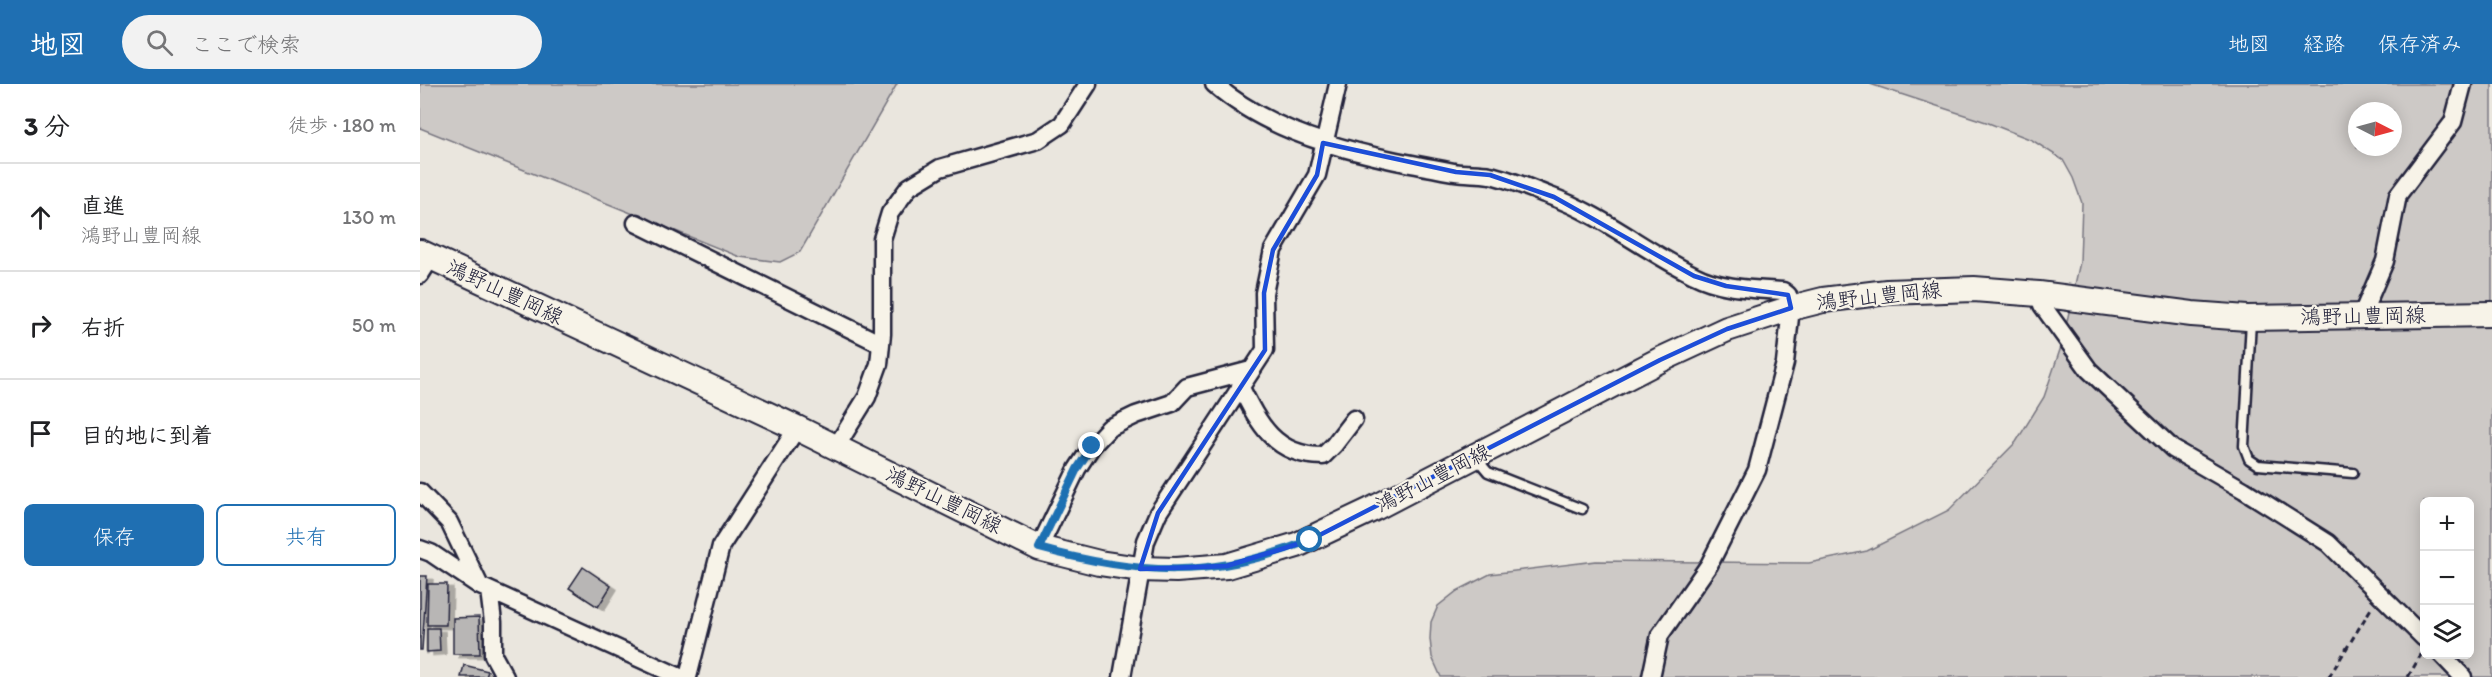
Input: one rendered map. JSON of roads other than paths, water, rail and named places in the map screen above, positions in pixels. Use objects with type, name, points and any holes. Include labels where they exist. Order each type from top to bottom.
[{"type":"main road","name":"鴻野山豊岡線","points":[[424,261],[797,428],[1039,548],[1100,563],[1140,569],[1176,570],[1227,566],[1282,551],[1371,510],[1660,360],[1727,329],[1791,308],[1864,294],[1974,289],[2038,294],[2192,314],[2252,318],[2492,314]]},
{"type":"street","points":[[836,447],[867,397],[879,364],[882,239],[890,213],[909,187],[940,168],[1038,140],[1062,124],[1088,84]]},
{"type":"street","points":[[1214,84],[1231,99],[1273,123],[1323,143],[1456,172],[1490,175],[1554,197],[1642,244],[1695,276],[1726,286],[1783,291],[1788,295],[1791,308],[1785,363],[1757,470],[1709,565],[1660,635],[1651,677]]},
{"type":"street","points":[[1122,677],[1146,541],[1158,513],[1265,351],[1264,293],[1273,250],[1317,175],[1338,84]]},
{"type":"street","points":[[2361,317],[2385,261],[2398,195],[2453,122],[2463,84]]},
{"type":"street","points":[[636,223],[881,344]]},
{"type":"street","points":[[2038,294],[2042,305],[2089,370],[2139,419],[2173,449],[2328,543],[2420,634]]},
{"type":"street","points":[[1039,548],[1077,469],[1092,446],[1109,429],[1136,415],[1172,403],[1187,387],[1251,370]]},
{"type":"street","points":[[1240,386],[1258,422],[1273,438],[1299,454],[1323,456],[1354,418]]},
{"type":"street","points":[[688,677],[721,546],[797,428]]},
{"type":"street","points":[[420,492],[449,522],[484,588],[493,622],[493,655],[498,672]]},
{"type":"street","points":[[420,549],[431,553],[484,588],[680,677]]},
{"type":"street","points":[[2446,659],[2463,677]]},
{"type":"lane","points":[[2252,318],[2244,446],[2249,459],[2258,465],[2353,472]]},
{"type":"lane","points":[[1474,456],[1488,472],[1582,509]]}]
